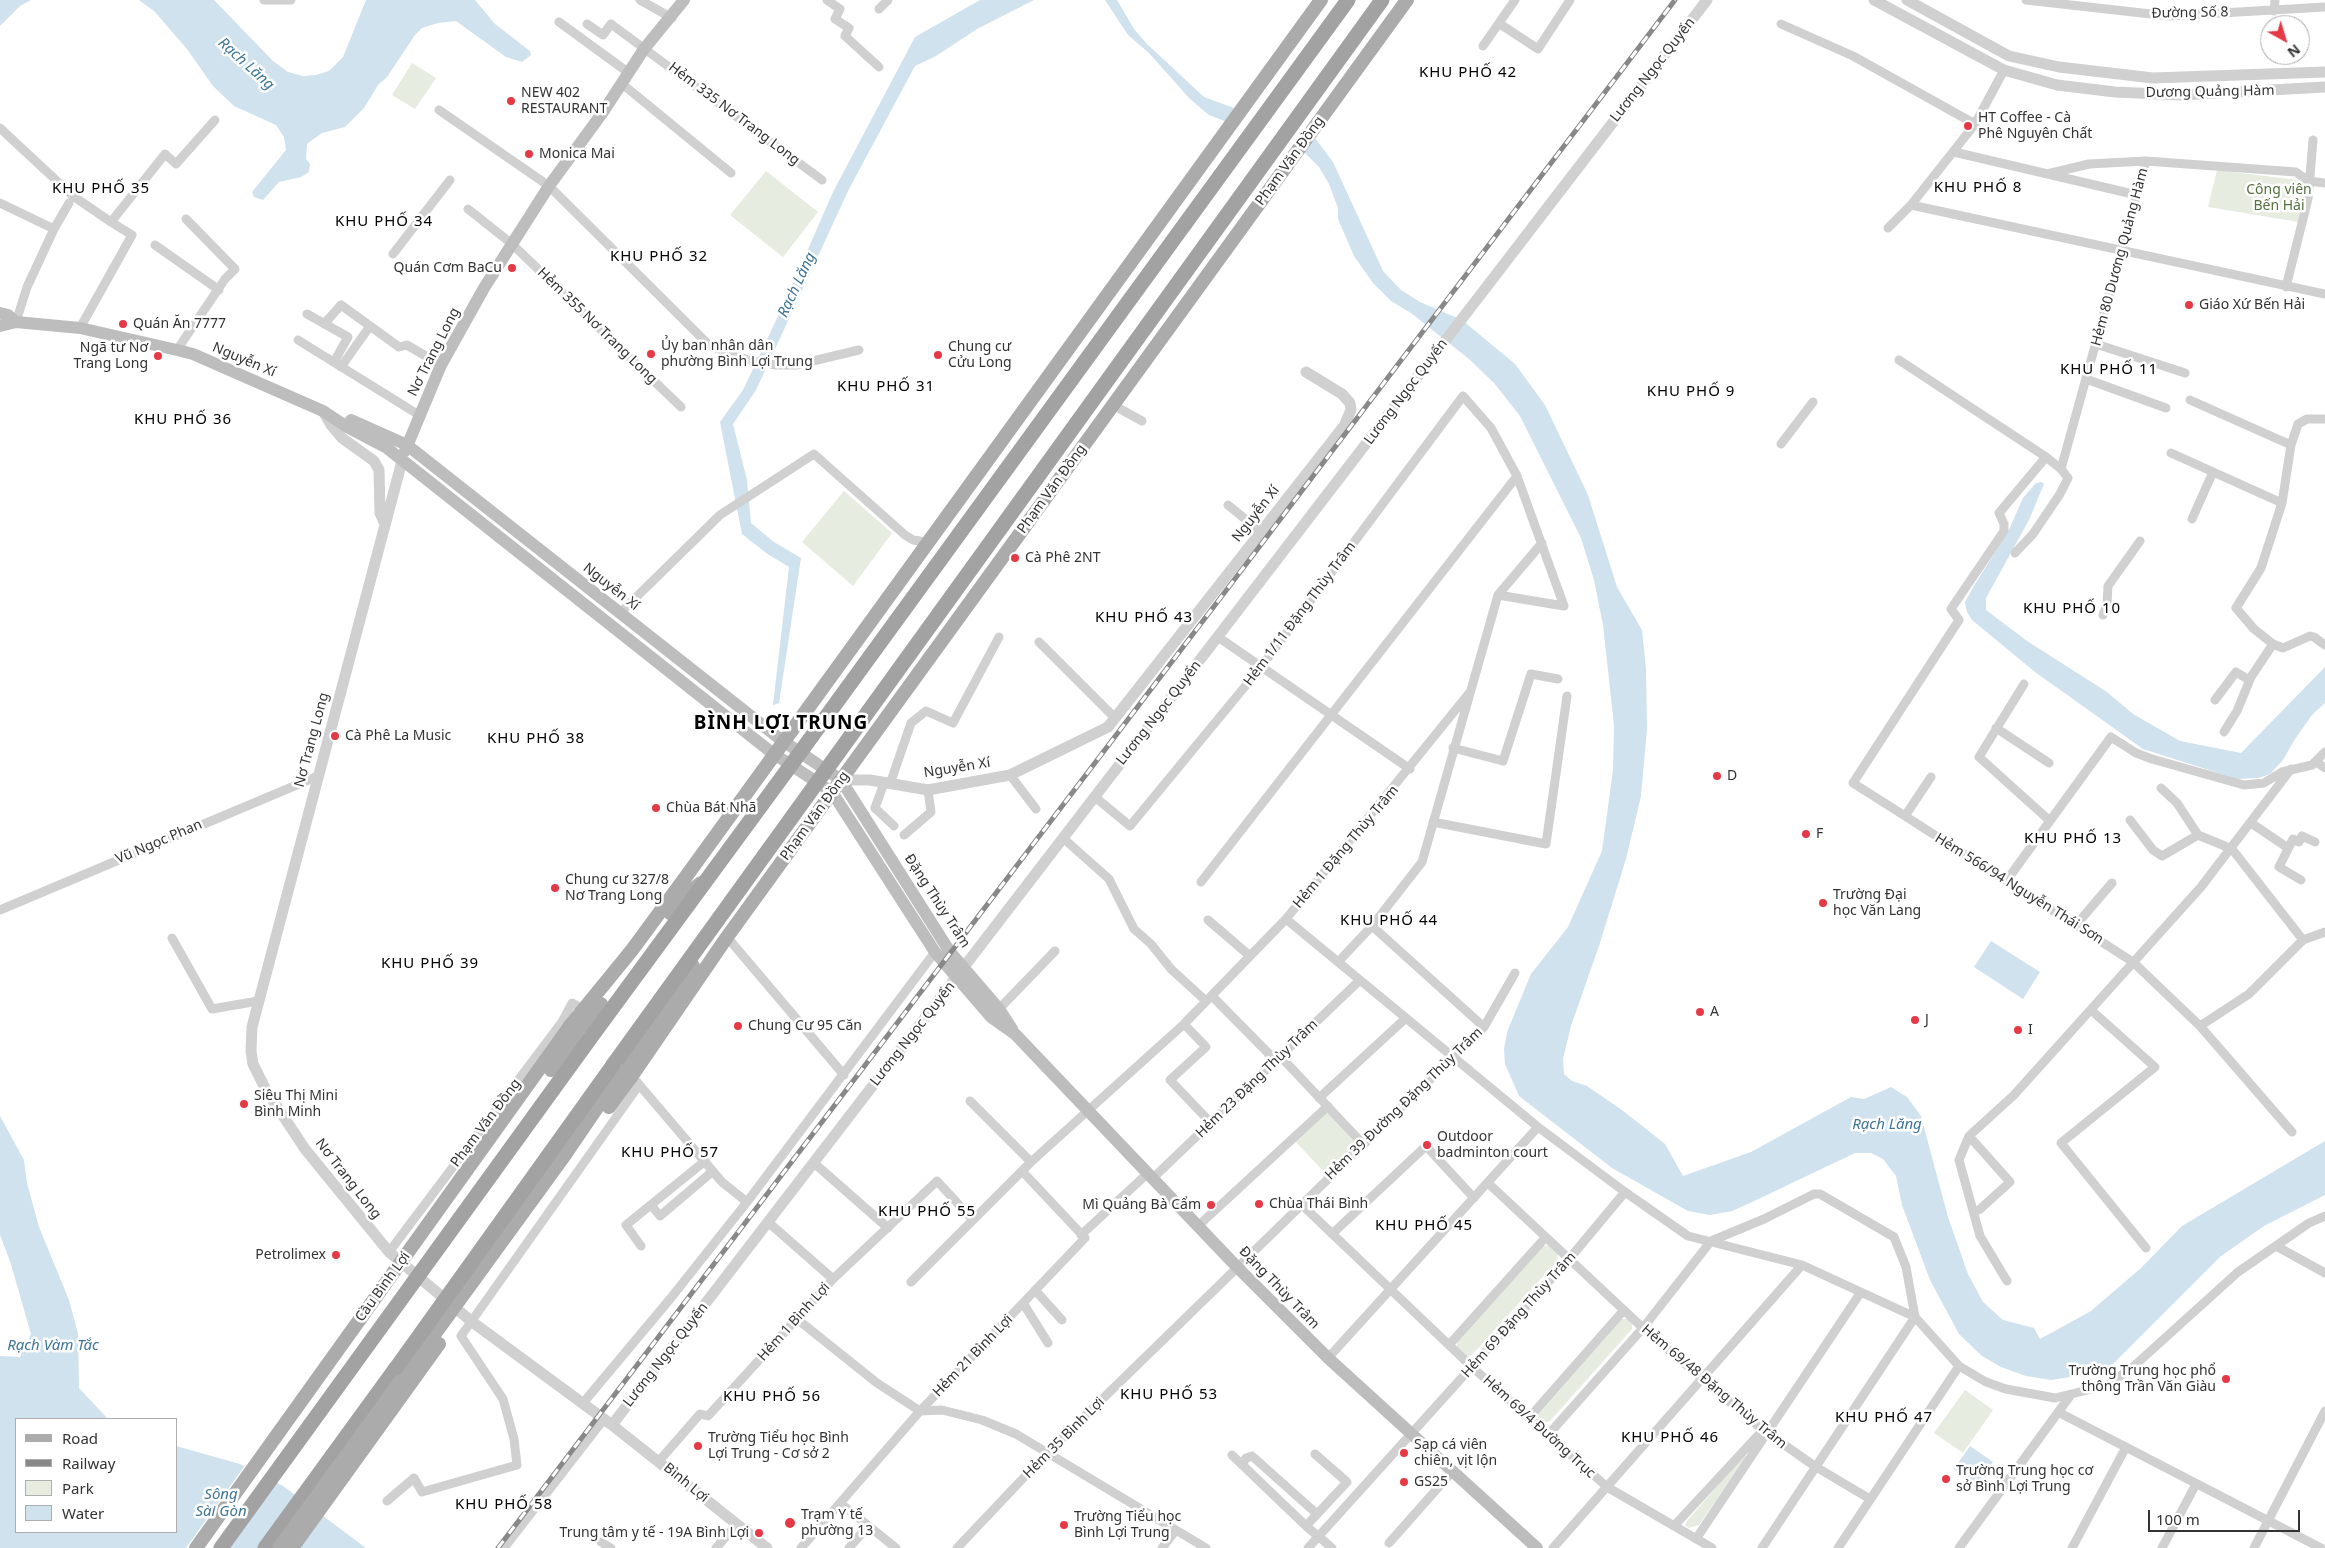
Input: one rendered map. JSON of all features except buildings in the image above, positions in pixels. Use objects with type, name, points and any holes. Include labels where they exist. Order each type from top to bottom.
[{"type":"highway","points":[[579,1033],[709,876],[1348,0]]},
{"type":"highway","name":"Phạm Văn Đồng","points":[[626,1074],[714,924],[1382,0]]},
{"type":"highway","name":"Cầu Bình Lợi","points":[[221,1548],[579,1033]]},
{"type":"highway","points":[[266,1548],[626,1074]]},
{"type":"main road","name":"Nơ Trang Long","points":[[402,461],[419,415],[441,365],[473,307],[549,186],[646,48],[672,18],[684,0]]},
{"type":"main road","name":"Phạm Văn Đồng","points":[[579,1033],[578,1006],[632,950],[1321,0]]},
{"type":"main road","name":"Phạm Văn Đồng","points":[[626,1074],[1407,0]]},
{"type":"main road","name":"Nguyễn Xí","points":[[0,313],[8,315],[16,322]]},
{"type":"main road","name":"Nguyễn Xí","points":[[0,326],[16,322],[80,328],[193,354],[323,410],[339,419],[347,427],[387,448],[774,754],[832,792]]},
{"type":"main road","name":"Nguyễn Xí","points":[[339,419],[351,420],[407,445],[784,741],[841,780]]},
{"type":"main road","points":[[885,601],[902,613]]},
{"type":"main road","name":"Đặng Thùy Trâm","points":[[841,780],[990,1017],[1015,1034],[1089,1109],[1237,1267],[1328,1358],[1411,1436],[1537,1548]]},
{"type":"main road","name":"Đặng Thùy Trâm","points":[[832,792],[935,952],[960,972],[999,1009],[1015,1034]]},
{"type":"main road","points":[[714,924],[727,937]]},
{"type":"main road","name":"Cầu Bình Lợi","points":[[196,1548],[579,1033]]},
{"type":"main road","name":"Cầu Bình Lợi","points":[[206,1548],[476,1170],[579,1033]]},
{"type":"main road","points":[[279,1548],[556,1167],[626,1074]]},
{"type":"main road","points":[[292,1548],[626,1074]]},
{"type":"street","points":[[264,0],[291,0]]},
{"type":"street","points":[[640,0],[672,18]]},
{"type":"street","points":[[827,0],[840,9],[835,19],[849,28],[845,36],[879,67]]},
{"type":"street","points":[[879,9],[888,0]]},
{"type":"street","points":[[1483,46],[1515,0]]},
{"type":"street","points":[[1500,24],[1538,49],[1570,0]]},
{"type":"street","name":"Lương Ngọc Quyến","points":[[608,1422],[814,1163],[1707,0]]},
{"type":"street","name":"Dương Quảng Hàm","points":[[1874,0],[2004,70],[2057,85],[2155,95],[2207,95],[2325,87]]},
{"type":"street","name":"Dương Quảng Hàm","points":[[1907,0],[2009,56],[2059,67],[2153,78],[2325,72]]},
{"type":"street","name":"Đường Số 8","points":[[2026,0],[2168,16],[2325,7]]},
{"type":"street","points":[[2274,11],[2275,0]]},
{"type":"street","points":[[559,22],[731,173]]},
{"type":"street","name":"Hẻm 335 Nơ Trang Long","points":[[587,24],[603,35],[611,24],[646,48],[822,180]]},
{"type":"street","points":[[1781,24],[1854,56],[1976,124]]},
{"type":"street","points":[[1888,228],[1911,204],[1976,124],[2004,70],[2009,56]]},
{"type":"street","points":[[438,110],[549,186],[710,346],[748,360],[776,365],[796,365],[860,350]]},
{"type":"street","points":[[111,222],[165,154],[176,164],[215,120]]},
{"type":"street","points":[[0,128],[74,196],[132,235],[80,328]]},
{"type":"street","points":[[2286,287],[2308,199],[2308,181],[2313,140]]},
{"type":"street","points":[[1954,152],[2137,195]]},
{"type":"street","points":[[2047,174],[2089,164],[2146,160],[2296,172],[2308,181],[2325,183]]},
{"type":"street","name":"Hẻm 80 Dương Quảng Hàm","points":[[2015,553],[2033,534],[2068,480],[2068,476],[2061,469],[2146,160]]},
{"type":"street","points":[[393,254],[450,180]]},
{"type":"street","points":[[16,322],[27,287],[69,202]]},
{"type":"street","points":[[0,203],[54,229]]},
{"type":"street","points":[[1911,204],[2325,294]]},
{"type":"street","name":"Hẻm 355 Nơ Trang Long","points":[[468,209],[512,244],[681,407]]},
{"type":"street","points":[[177,350],[225,279],[235,269],[186,219]]},
{"type":"street","points":[[155,245],[219,290]]},
{"type":"street","points":[[324,324],[341,305],[398,347],[407,345],[441,365]]},
{"type":"street","points":[[307,314],[348,337],[338,365]]},
{"type":"street","points":[[338,365],[370,326]]},
{"type":"street","points":[[298,340],[419,415]]},
{"type":"street","points":[[2096,344],[2185,373]]},
{"type":"street","points":[[1899,360],[2046,457],[2061,469]]},
{"type":"street","name":"Nguyễn Xí","points":[[841,780],[870,780],[928,790],[1010,775],[1108,727],[1344,426],[1351,410],[1350,403],[1342,394],[1306,372]]},
{"type":"street","points":[[2086,379],[2166,408]]},
{"type":"street","name":"Hẻm 1/11 Đặng Thùy Trâm","points":[[1095,797],[1130,826],[1262,666],[1463,396],[1491,428],[1517,476]]},
{"type":"street","points":[[2190,400],[2291,445]]},
{"type":"street","points":[[1781,444],[1813,402]]},
{"type":"street","points":[[1113,405],[1142,421]]},
{"type":"street","points":[[323,410],[331,425],[342,438],[369,456],[379,470],[380,513],[384,523]]},
{"type":"street","points":[[2325,419],[2303,420],[2298,424],[2291,445],[2282,503],[2261,568],[2236,608],[2254,629],[2273,644],[2283,648],[2314,636],[2325,645]]},
{"type":"street","points":[[2171,453],[2282,503]]},
{"type":"street","points":[[620,613],[720,515],[814,454],[905,535],[913,540],[927,542]]},
{"type":"street","name":"Hẻm 566/94 Nguyễn Thái Sơn","points":[[2046,457],[1999,513],[2004,524],[2004,531],[1951,609],[1960,620],[1853,783],[2133,962],[2200,1026],[2292,1132]]},
{"type":"street","name":"Nơ Trang Long","points":[[402,461],[258,1001],[252,1027],[251,1051],[253,1064],[266,1090],[305,1149],[389,1252],[470,1321],[608,1422]]},
{"type":"street","points":[[2192,519],[2213,472]]},
{"type":"street","points":[[1498,596],[1564,606],[1517,476]]},
{"type":"street","points":[[1201,882],[1517,476]]},
{"type":"street","points":[[1228,505],[1261,532]]},
{"type":"street","points":[[2103,615],[2107,605],[2108,586],[2140,541]]},
{"type":"street","name":"Hẻm 1 Đặng Thùy Trâm","points":[[911,1282],[1031,1162],[1184,1024],[1286,919],[1410,769],[1470,692],[1498,596],[1542,543]]},
{"type":"street","points":[[1218,636],[1410,769]]},
{"type":"street","points":[[894,826],[875,808],[887,784],[910,723],[926,711],[953,723],[999,637]]},
{"type":"street","points":[[1039,642],[1115,718]]},
{"type":"street","points":[[2224,732],[2237,711],[2249,680],[2273,644]]},
{"type":"street","points":[[2214,700],[2236,672],[2249,680]]},
{"type":"street","points":[[1453,748],[1503,761],[1531,674],[1558,679]]},
{"type":"street","points":[[2024,684],[1979,757],[2050,821]]},
{"type":"street","points":[[1338,962],[1372,926],[1422,862],[1470,692]]},
{"type":"street","points":[[1433,822],[1546,844],[1567,696]]},
{"type":"street","points":[[1996,728],[2049,763]]},
{"type":"street","points":[[2007,880],[2111,737],[2136,753],[2152,759],[2244,785],[2264,783],[2291,769],[2303,768],[2316,762],[2325,752]]},
{"type":"street","points":[[2316,762],[2325,768]]},
{"type":"street","points":[[2007,1281],[1980,1236],[1959,1160],[1969,1136],[2014,1095],[2201,887],[2291,769]]},
{"type":"street","points":[[1010,775],[1036,808]]},
{"type":"street","name":"Vũ Ngọc Phan","points":[[0,910],[318,776]]},
{"type":"street","points":[[1905,816],[1932,777]]},
{"type":"street","points":[[2161,788],[2177,802],[2198,835],[2232,848],[2302,940]]},
{"type":"street","points":[[904,835],[931,812],[928,790]]},
{"type":"street","points":[[2130,820],[2153,850],[2162,856],[2198,835]]},
{"type":"street","points":[[2251,823],[2288,848]]},
{"type":"street","points":[[2301,880],[2279,867],[2293,839],[2299,842],[2302,836],[2315,842]]},
{"type":"street","points":[[1063,838],[1109,879],[1134,929],[1151,944],[1171,969],[1209,998],[1278,1059],[1328,1106],[1363,1144]]},
{"type":"street","points":[[2076,925],[2112,883]]},
{"type":"street","points":[[1286,919],[1538,1127],[1688,1236],[1802,1265],[1916,1317],[1959,1366],[1986,1382],[2006,1389],[2056,1398],[2108,1385],[2122,1376],[2238,1272],[2309,1223],[2325,1216]]},
{"type":"street","points":[[1208,920],[1250,956]]},
{"type":"street","points":[[1372,926],[1484,1027]]},
{"type":"street","points":[[2200,1026],[2249,994],[2302,940],[2325,932]]},
{"type":"street","points":[[727,937],[844,1075]]},
{"type":"street","points":[[172,938],[212,1009],[258,1001]]},
{"type":"street","points":[[999,1009],[1055,950]]},
{"type":"street","points":[[583,1403],[670,1299],[747,1202],[935,952]]},
{"type":"street","name":"Hẻm 39 Đường Đặng Thùy Trâm","points":[[1237,1267],[1452,1056],[1484,1027],[1515,973]]},
{"type":"street","name":"Hẻm 23 Đặng Thùy Trâm","points":[[1151,1175],[1211,1123],[1360,980]]},
{"type":"street","name":"Phạm Văn Đồng","points":[[389,1252],[556,1030],[578,1006]]},
{"type":"street","points":[[2091,1010],[2155,1067],[2061,1143],[2146,1248]]},
{"type":"street","points":[[1319,1098],[1406,1018]]},
{"type":"street","points":[[1184,1024],[1206,1047],[1170,1080],[1211,1123]]},
{"type":"street","points":[[626,1074],[713,1171],[747,1202]]},
{"type":"street","name":"Phạm Văn Đồng","points":[[470,1321],[626,1074]]},
{"type":"street","points":[[970,1102],[1031,1162]]},
{"type":"street","points":[[1198,1226],[1328,1106]]},
{"type":"street","points":[[1328,1358],[1538,1127]]},
{"type":"street","points":[[1969,1136],[2010,1182],[1979,1210]]},
{"type":"street","points":[[1332,1234],[1426,1146],[1474,1198]]},
{"type":"street","points":[[641,1246],[626,1224],[705,1161]]},
{"type":"street","points":[[814,1163],[888,1228]]},
{"type":"street","points":[[651,1205],[660,1216],[713,1171]]},
{"type":"street","points":[[1022,1171],[1081,1235]]},
{"type":"street","name":"Hẻm 21 Bình Lợi","points":[[801,1548],[920,1411],[1085,1238],[1081,1235],[1151,1175]]},
{"type":"street","name":"Hẻm 1 Bình Lợi","points":[[659,1461],[700,1414],[708,1416],[834,1279],[936,1181],[973,1220]]},
{"type":"street","name":"Hẻm 69/48 Đặng Thùy Trâm","points":[[1488,1182],[1545,1238],[1570,1258],[1624,1310],[1765,1432],[1816,1467],[1870,1499]]},
{"type":"street","name":"Hẻm 69 Đặng Thùy Trâm","points":[[1308,1548],[1570,1258],[1625,1192]]},
{"type":"street","points":[[1548,1435],[1644,1328],[1711,1241],[1817,1194],[1894,1237],[1906,1267],[1916,1317],[1762,1548]]},
{"type":"street","name":"Hẻm 69/4 Đường Trục","points":[[1301,1204],[1449,1345],[1607,1487],[1712,1548]]},
{"type":"street","points":[[768,1222],[834,1279]]},
{"type":"street","points":[[1449,1345],[1545,1238]]},
{"type":"street","points":[[2276,1246],[2325,1272]]},
{"type":"street","points":[[1553,1548],[1802,1265]]},
{"type":"street","name":"Hẻm 35 Bình Lợi","points":[[957,1548],[1047,1453],[1237,1267]]},
{"type":"street","points":[[1035,1290],[1062,1320]]},
{"type":"street","points":[[1696,1539],[1765,1432],[1861,1292]]},
{"type":"street","points":[[1023,1303],[1048,1342]]},
{"type":"street","points":[[1529,1418],[1624,1310]]},
{"type":"street","points":[[797,1319],[877,1383],[920,1411],[942,1410],[982,1420],[1016,1434],[1206,1548]]},
{"type":"street","points":[[387,1501],[414,1478],[422,1492],[517,1465],[514,1439],[503,1399],[461,1336],[470,1321]]},
{"type":"street","points":[[1838,1548],[1959,1366]]},
{"type":"street","points":[[1959,1548],[2070,1396]]},
{"type":"street","points":[[2058,1412],[2322,1548]]},
{"type":"street","points":[[2254,1548],[2325,1412]]},
{"type":"street","points":[[504,1548],[608,1422]]},
{"type":"street","name":"Bình Lợi","points":[[608,1422],[767,1548]]},
{"type":"street","points":[[1674,1526],[1765,1432]]},
{"type":"street","points":[[2072,1548],[2126,1448]]},
{"type":"street","points":[[1306,1526],[1347,1482],[1315,1454]]},
{"type":"street","points":[[1232,1455],[1306,1526],[1332,1548]]},
{"type":"street","points":[[1242,1465],[1246,1458],[1252,1456],[1317,1514]]},
{"type":"street","points":[[1389,1543],[1452,1472]]},
{"type":"street","points":[[2162,1548],[2196,1484]]},
{"type":"street","points":[[840,1503],[896,1548]]},
{"type":"street","points":[[716,1548],[737,1524]]},
{"type":"street","points":[[849,1548],[868,1526]]},
{"type":"street","points":[[1162,1548],[1176,1530]]},
{"type":"street","points":[[601,1542],[611,1548]]},
{"type":"green space","points":[[412,63],[436,78],[415,109],[392,95]]},
{"type":"green space","name":"Công viên Bến Hải","points":[[2217,170],[2297,180],[2302,183],[2304,191],[2299,222],[2208,207]]},
{"type":"green space","points":[[766,171],[818,212],[783,257],[730,215]]},
{"type":"green space","points":[[844,491],[892,533],[853,586],[802,542]]},
{"type":"green space","points":[[1328,1107],[1362,1143],[1327,1175],[1293,1139]]},
{"type":"green space","points":[[1549,1245],[1558,1254],[1557,1261],[1472,1355],[1466,1357],[1457,1348],[1457,1342],[1543,1246]]},
{"type":"green space","points":[[1622,1319],[1628,1319],[1632,1323],[1632,1329],[1550,1421],[1544,1423],[1538,1418],[1539,1414]]},
{"type":"green space","points":[[1965,1390],[1993,1410],[1963,1453],[1934,1433]]},
{"type":"green space","points":[[1744,1455],[1746,1457],[1699,1525],[1688,1528],[1685,1525],[1687,1521]]},
{"type":"water","points":[[0,0],[31,0],[20,6],[0,26]]},
{"type":"water","name":"Rạch Lăng","points":[[139,0],[214,0],[273,61],[288,72],[303,76],[329,71],[343,57],[366,0],[475,0],[495,24],[530,51],[531,55],[522,62],[506,57],[456,21],[438,23],[422,28],[415,35],[387,77],[378,85],[364,108],[345,127],[322,133],[307,144],[306,159],[310,164],[309,172],[301,177],[279,182],[263,200],[254,197],[252,192],[286,150],[284,137],[276,125],[234,106],[213,86],[187,49],[154,11]]},
{"type":"water","name":"Rạch Lăng","points":[[980,0],[1034,0],[977,29],[936,56],[915,66],[849,189],[756,390],[733,424],[747,480],[751,523],[774,542],[801,558],[779,703],[773,705],[789,567],[766,553],[742,534],[720,422],[743,390],[788,295],[833,192],[915,37]]},
{"type":"water","name":"Rạch Lăng","points":[[1105,0],[1117,0],[1134,29],[1147,44],[1204,97],[1315,138],[1333,162],[1383,271],[1401,290],[1420,302],[1462,320],[1515,364],[1545,405],[1588,495],[1617,587],[1642,630],[1646,669],[1647,729],[1641,796],[1626,859],[1599,946],[1571,1026],[1563,1059],[1564,1074],[1572,1081],[1587,1086],[1622,1110],[1665,1144],[1683,1176],[1751,1152],[1851,1097],[1864,1099],[1891,1087],[1907,1097],[1921,1116],[1948,1217],[1968,1274],[1983,1302],[2003,1320],[2034,1328],[2040,1339],[2091,1311],[2141,1268],[2182,1226],[2325,1141],[2325,1195],[2264,1226],[2221,1256],[2112,1365],[2083,1375],[2051,1380],[2026,1376],[2001,1367],[1982,1356],[1959,1334],[1930,1280],[1902,1205],[1896,1176],[1883,1159],[1871,1153],[1855,1153],[1732,1211],[1710,1215],[1688,1211],[1612,1168],[1519,1096],[1505,1064],[1504,1049],[1507,1032],[1531,974],[1568,927],[1602,851],[1613,770],[1614,725],[1603,625],[1594,580],[1581,538],[1520,416],[1494,383],[1469,359],[1411,313],[1391,301],[1373,283],[1354,256],[1338,219],[1338,208],[1329,184],[1319,167],[1304,152],[1209,115],[1190,99],[1149,53],[1128,35]]},
{"type":"water","points":[[2042,482],[2044,484],[2029,520],[1986,598],[1986,610],[2027,641],[2107,692],[2133,714],[2180,741],[2241,753],[2325,667],[2325,703],[2312,715],[2283,760],[2270,774],[2259,778],[2237,779],[2143,749],[2035,672],[1972,620],[1967,612],[1965,602],[2008,532],[2023,498],[2036,483]]},
{"type":"water","points":[[1991,941],[2040,972],[2023,999],[1974,967]]},
{"type":"water","name":"Sông Sài Gòn","points":[[0,1116],[24,1160],[27,1183],[39,1227],[69,1300],[78,1334],[79,1388],[107,1418],[15,1418],[15,1533],[178,1533],[178,1447],[240,1464],[283,1486],[366,1548],[0,1548],[0,1356],[20,1357],[31,1334],[10,1261],[0,1235]]},
{"type":"water","points":[[1970,1446],[1993,1462],[1978,1485],[1954,1469]]},
{"type":"pier","points":[[1238,107],[1316,135],[1302,154],[1225,125]]},
{"type":"pier","points":[[246,1464],[278,1480],[228,1548],[186,1548]]},
{"type":"railway","points":[[498,1548],[1675,0]]},
{"type":"place","name":"NEW 402 RESTAURANT","points":[[511,101]]},
{"type":"place","name":"HT Coffee - Cà Phê Nguyên Chất","points":[[1968,126]]},
{"type":"place","name":"Monica Mai","points":[[529,154]]},
{"type":"place","name":"Quán Cơm BaCu","points":[[512,268]]},
{"type":"place","name":"Giáo Xứ Bến Hải","points":[[2189,305]]},
{"type":"place","name":"Quán Ăn 7777","points":[[123,324]]},
{"type":"place","name":"Ủy ban nhân dân phường Bình Lợi Trung","points":[[651,354]]},
{"type":"place","name":"Chung cư Cửu Long","points":[[938,355]]},
{"type":"place","name":"Ngã tư Nơ Trang Long","points":[[158,356]]},
{"type":"place","name":"Cà Phê 2NT","points":[[1015,558]]},
{"type":"place","name":"Cà Phê La Music","points":[[335,736]]},
{"type":"place","name":"D","points":[[1717,776]]},
{"type":"place","name":"Chùa Bát Nhã","points":[[656,808]]},
{"type":"place","name":"F","points":[[1806,834]]},
{"type":"place","name":"Chung cư 327/8 Nơ Trang Long","points":[[555,888]]},
{"type":"place","name":"Trường Đại học Văn Lang","points":[[1823,903]]},
{"type":"place","name":"A","points":[[1700,1012]]},
{"type":"place","name":"J","points":[[1915,1020]]},
{"type":"place","name":"Chung Cư 95 Căn","points":[[738,1026]]},
{"type":"place","name":"I","points":[[2018,1030]]},
{"type":"place","name":"Siêu Thị Mini Bình Minh","points":[[244,1104]]},
{"type":"place","name":"Outdoor badminton court","points":[[1427,1145]]},
{"type":"place","name":"Chùa Thái Bình","points":[[1259,1204]]},
{"type":"place","name":"Mì Quảng Bà Cẩm","points":[[1211,1205]]},
{"type":"place","name":"Petrolimex","points":[[336,1255]]},
{"type":"place","name":"Trường Trung học phổ thông Trần Văn Giàu","points":[[2226,1379]]},
{"type":"place","name":"Trường Tiểu học Bình Lợi Trung - Cơ sở 2","points":[[698,1446]]},
{"type":"place","name":"Sạp cá viên chiên, vịt lộn","points":[[1404,1453]]},
{"type":"place","name":"Trường Trung học cơ sở Bình Lợi Trung","points":[[1946,1479]]},
{"type":"place","name":"GS25","points":[[1404,1482]]},
{"type":"place","name":"Trạm Y tế phường 13","points":[[790,1523]]},
{"type":"place","name":"Trường Tiểu học Bình Lợi Trung","points":[[1064,1525]]},
{"type":"place","name":"Trung tâm y tế - 19A Bình Lợi","points":[[759,1533]]},
{"type":"district","name":"KHU PHỐ 42","points":[[1468,73]]},
{"type":"district","name":"KHU PHỐ 8","points":[[1978,188]]},
{"type":"district","name":"KHU PHỐ 35","points":[[101,189]]},
{"type":"district","name":"KHU PHỐ 34","points":[[384,222]]},
{"type":"district","name":"KHU PHỐ 32","points":[[659,257]]},
{"type":"district","name":"KHU PHỐ 11","points":[[2109,370]]},
{"type":"district","name":"KHU PHỐ 31","points":[[886,387]]},
{"type":"district","name":"KHU PHỐ 9","points":[[1691,392]]},
{"type":"district","name":"KHU PHỐ 36","points":[[183,420]]},
{"type":"district","name":"KHU PHỐ 10","points":[[2072,609]]},
{"type":"district","name":"KHU PHỐ 43","points":[[1144,618]]},
{"type":"district","name":"BÌNH LỢI TRUNG","points":[[781,724]]},
{"type":"district","name":"KHU PHỐ 38","points":[[536,739]]},
{"type":"district","name":"KHU PHỐ 13","points":[[2073,839]]},
{"type":"district","name":"KHU PHỐ 44","points":[[1389,921]]},
{"type":"district","name":"KHU PHỐ 39","points":[[430,964]]},
{"type":"district","name":"KHU PHỐ 57","points":[[670,1153]]},
{"type":"district","name":"KHU PHỐ 55","points":[[927,1212]]},
{"type":"district","name":"KHU PHỐ 45","points":[[1424,1226]]},
{"type":"district","name":"KHU PHỐ 53","points":[[1169,1395]]},
{"type":"district","name":"KHU PHỐ 56","points":[[772,1397]]},
{"type":"district","name":"KHU PHỐ 47","points":[[1884,1418]]},
{"type":"district","name":"KHU PHỐ 46","points":[[1670,1438]]},
{"type":"district","name":"KHU PHỐ 58","points":[[504,1505]]},
{"type":"water label","name":"Rạch Vàm Tắc","points":[[53,1346]]}]
